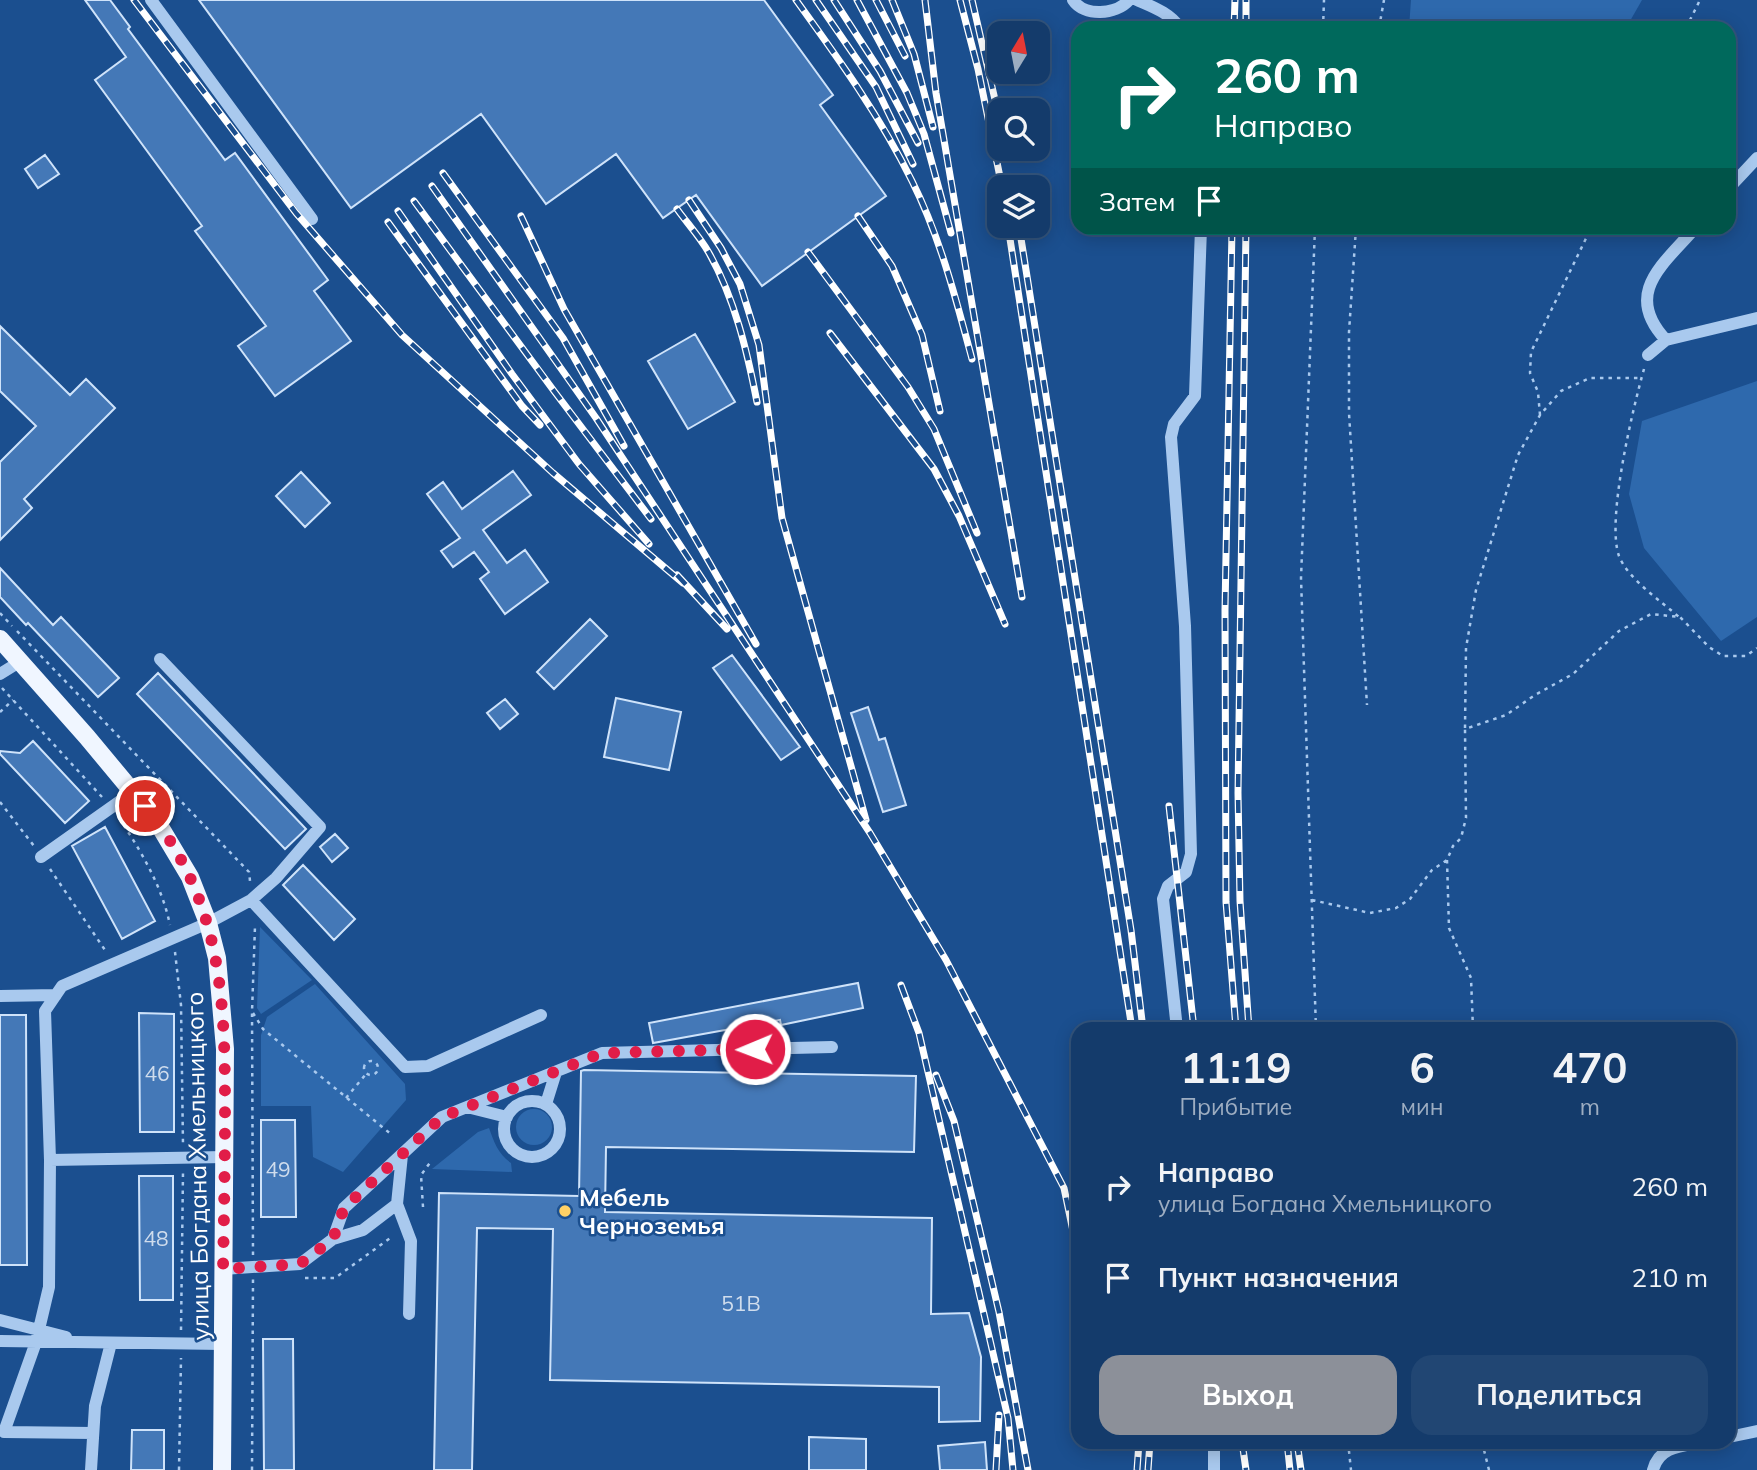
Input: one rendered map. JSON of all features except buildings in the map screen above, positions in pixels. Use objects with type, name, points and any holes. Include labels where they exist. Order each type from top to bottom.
[{"type":"main road","name":"улица Богдана Хмельницкого","points":[[0,639],[133,792],[172,844],[190,877],[208,923],[217,958],[225,1049],[222,1470]]},
{"type":"street","points":[[151,0],[312,219]]},
{"type":"street","points":[[1073,0],[1080,9],[1087,12],[1107,11],[1120,7],[1129,0]]},
{"type":"street","points":[[1137,0],[1174,21]]},
{"type":"street","points":[[1736,180],[1757,158]]},
{"type":"street","points":[[1176,1022],[1163,900],[1168,886],[1186,872],[1191,854],[1185,626],[1171,437],[1174,424],[1195,396],[1201,235]]},
{"type":"street","points":[[1667,340],[1656,328],[1646,298],[1650,281],[1689,235]]},
{"type":"street","points":[[1647,355],[1667,340],[1757,318]]},
{"type":"street","points":[[93,1433],[4,1432],[37,1336],[49,1287],[50,1160],[44,1011],[62,986],[208,923],[251,900],[276,878],[320,827],[160,659]]},
{"type":"street","points":[[0,674],[21,661]]},
{"type":"street","points":[[41,857],[133,792]]},
{"type":"street","points":[[251,900],[405,1067],[428,1066],[541,1015]]},
{"type":"street","points":[[0,996],[56,995]]},
{"type":"street","points":[[333,1239],[344,1208],[442,1117],[602,1053],[832,1047]]},
{"type":"street","points":[[546,1104],[556,1072]]},
{"type":"street","points":[[527,1101],[546,1104],[553,1110],[561,1127],[556,1145],[540,1156],[522,1155],[508,1144],[505,1135],[506,1117],[519,1104],[527,1101]]},
{"type":"street","points":[[467,1107],[506,1117]]},
{"type":"street","points":[[402,1155],[397,1205],[411,1241],[409,1314]]},
{"type":"street","points":[[50,1160],[225,1157]]},
{"type":"street","points":[[223,1269],[300,1264],[333,1239],[363,1230],[397,1205]]},
{"type":"street","points":[[0,1320],[37,1336]]},
{"type":"street","points":[[0,1341],[37,1336],[90,1343],[223,1344]]},
{"type":"street","points":[[91,1470],[95,1406],[111,1343]]},
{"type":"street","points":[[1736,1436],[1757,1431]]},
{"type":"street","points":[[1214,1449],[1214,1470]]},
{"type":"street","points":[[1653,1470],[1655,1461],[1665,1450],[1670,1449]]},
{"type":"path","points":[[1323,21],[1324,0]]},
{"type":"path","points":[[1380,21],[1384,0]]},
{"type":"path","points":[[1690,21],[1700,0]]},
{"type":"path","points":[[1315,235],[1301,578],[1316,1022]]},
{"type":"path","points":[[1356,235],[1349,332],[1349,413],[1367,705]]},
{"type":"path","points":[[1540,415],[1538,392],[1530,373],[1531,352],[1588,235]]},
{"type":"path","points":[[1647,355],[1615,513],[1619,555],[1636,580],[1680,617],[1709,647],[1723,656],[1746,656],[1757,648]]},
{"type":"path","points":[[1473,1022],[1471,978],[1449,928],[1447,860],[1453,846],[1461,838],[1466,818],[1466,648],[1476,590],[1518,455],[1540,415],[1561,391],[1590,378],[1641,378]]},
{"type":"path","points":[[0,613],[249,872],[255,922],[252,1012],[253,1470]]},
{"type":"path","points":[[1465,729],[1506,715],[1573,674],[1619,631],[1651,614],[1680,617]]},
{"type":"path","points":[[0,686],[111,808],[139,847],[155,878],[168,913],[180,1005],[183,1158],[179,1470]]},
{"type":"path","points":[[0,712],[14,700]]},
{"type":"path","points":[[0,802],[114,963]]},
{"type":"path","points":[[1312,900],[1370,913],[1396,908],[1410,899],[1432,870],[1447,860]]},
{"type":"path","points":[[252,1012],[263,1029],[391,1135]]},
{"type":"path","points":[[346,1098],[366,1073]]},
{"type":"path","points":[[423,1207],[421,1174],[432,1160]]},
{"type":"path","points":[[294,1278],[335,1278],[406,1226]]},
{"type":"path","points":[[1349,1449],[1351,1470]]},
{"type":"path","points":[[1484,1449],[1489,1470]]},
{"type":"shaded area","points":[[1411,0],[1642,0],[1630,21],[1410,21]]},
{"type":"shaded area","points":[[1757,381],[1757,617],[1721,641],[1644,548],[1629,494],[1642,421]]},
{"type":"shaded area","points":[[260,927],[312,980],[261,1014],[257,1008]]},
{"type":"shaded area","points":[[315,984],[405,1084],[406,1100],[343,1172],[313,1157],[311,1106],[261,1106],[261,1035],[267,1017]]},
{"type":"shaded area","points":[[534,1109],[546,1115],[552,1127],[546,1139],[534,1145],[522,1139],[516,1127],[522,1115]]},
{"type":"shaded area","points":[[489,1128],[500,1152],[511,1163],[512,1172],[432,1169],[478,1132]]},
{"type":"railway","points":[[134,0],[296,213],[402,335],[553,473],[683,583]]},
{"type":"railway","points":[[796,0],[872,110],[912,181],[939,246],[972,359]]},
{"type":"railway","points":[[816,0],[876,87],[913,164]]},
{"type":"railway","points":[[834,0],[880,71],[918,143]]},
{"type":"railway","points":[[857,0],[907,93],[924,134],[951,233]]},
{"type":"railway","points":[[876,0],[905,56]]},
{"type":"railway","points":[[892,0],[914,54],[933,127]]},
{"type":"railway","points":[[925,0],[936,93],[1022,597]]},
{"type":"railway","points":[[960,0],[978,69],[1000,175]]},
{"type":"railway","points":[[972,0],[995,98]]},
{"type":"railway","points":[[1234,21],[1235,0]]},
{"type":"railway","points":[[1246,0],[1246,21]]},
{"type":"railway","points":[[443,173],[563,338],[624,446]]},
{"type":"railway","points":[[432,186],[596,418],[870,833],[946,960],[1064,1188],[1071,1222]]},
{"type":"railway","points":[[689,200],[721,248],[740,284],[759,345],[782,518],[866,820]]},
{"type":"railway","points":[[414,201],[651,519]]},
{"type":"railway","points":[[677,209],[705,247],[726,289],[744,345],[757,402]]},
{"type":"railway","points":[[398,211],[512,374],[579,464],[649,544]]},
{"type":"railway","points":[[521,216],[564,309],[756,644]]},
{"type":"railway","points":[[858,216],[892,266],[922,335],[940,411]]},
{"type":"railway","points":[[388,222],[522,406],[540,425]]},
{"type":"railway","points":[[1232,235],[1225,610],[1226,902],[1235,1022]]},
{"type":"railway","points":[[1246,235],[1238,793],[1240,901],[1249,1022]]},
{"type":"railway","points":[[1010,238],[1131,1022]]},
{"type":"railway","points":[[1021,238],[1131,930],[1142,1022]]},
{"type":"railway","points":[[808,252],[908,387],[934,429],[977,533]]},
{"type":"railway","points":[[830,333],[934,469],[959,516],[1005,624]]},
{"type":"railway","points":[[677,575],[727,629]]},
{"type":"railway","points":[[1169,806],[1193,1022]]},
{"type":"railway","points":[[901,985],[919,1033],[1008,1418],[1013,1470]]},
{"type":"railway","points":[[936,1075],[954,1121],[999,1312],[1028,1470]]},
{"type":"railway","points":[[996,1470],[999,1415]]},
{"type":"railway","points":[[1137,1470],[1138,1449]]},
{"type":"railway","points":[[1148,1470],[1150,1449]]},
{"type":"railway","points":[[1243,1449],[1246,1470]]},
{"type":"railway","points":[[1288,1449],[1290,1470]]},
{"type":"railway","points":[[1298,1449],[1301,1470]]},
{"type":"place","name":"Мебель Черноземья","points":[[565,1211]]},
{"type":"route","points":[[145,806],[172,844],[190,877],[208,923],[217,958],[225,1049],[223,1269],[300,1264],[333,1239],[344,1208],[442,1117],[602,1053],[755,1049]]}]
